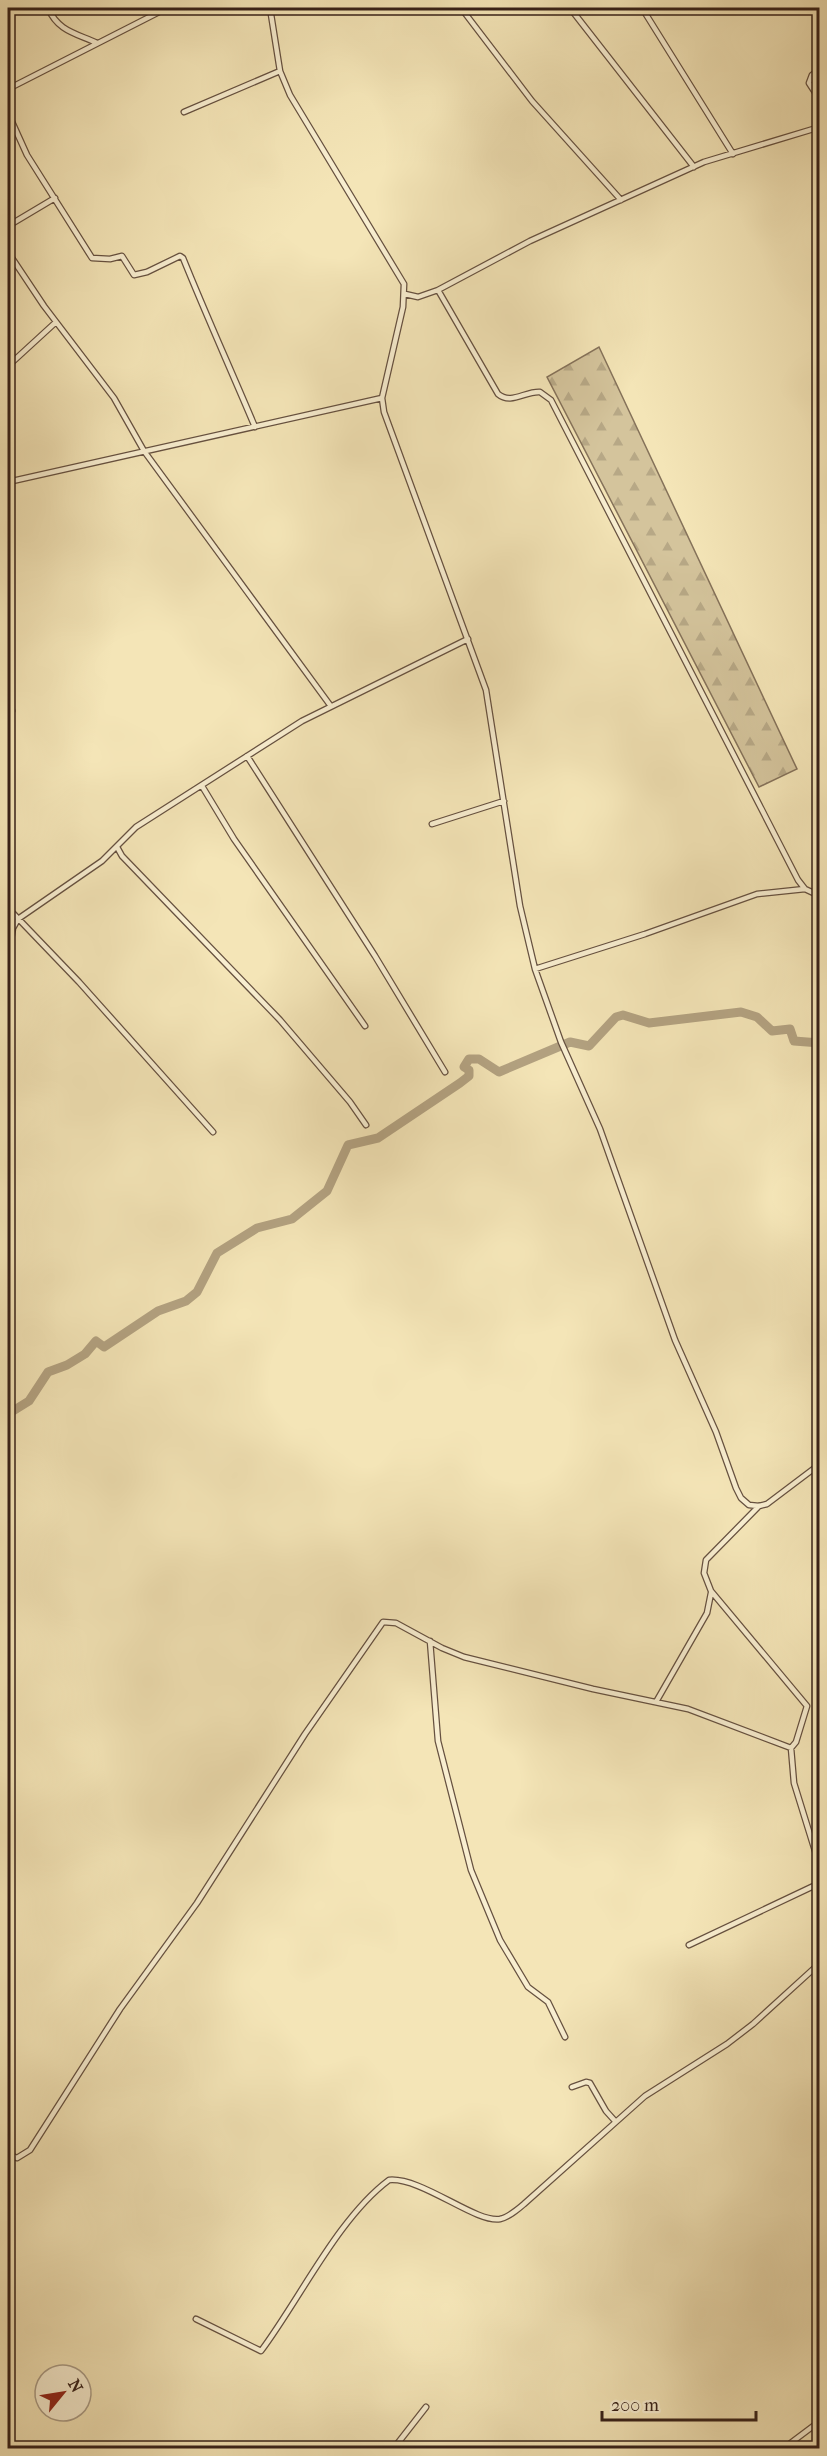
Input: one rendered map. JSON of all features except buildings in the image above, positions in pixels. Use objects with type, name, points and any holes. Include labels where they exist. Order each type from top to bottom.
[{"type":"street","points":[[48,8],[60,27],[97,43]]},
{"type":"street","points":[[8,89],[167,8]]},
{"type":"street","points":[[270,8],[280,71],[290,95],[402,277],[405,294],[382,398],[387,426],[486,690],[520,906],[535,969],[561,1042],[600,1129],[675,1340],[716,1432],[736,1488],[746,1503],[759,1506]]},
{"type":"street","points":[[460,8],[532,101],[621,200]]},
{"type":"street","points":[[570,8],[694,167]]},
{"type":"street","points":[[642,8],[733,154]]},
{"type":"street","points":[[819,69],[812,75],[809,83],[819,100]]},
{"type":"street","points":[[184,112],[280,71]]},
{"type":"street","points":[[8,113],[27,155],[92,258],[110,259],[122,256],[134,275],[147,272],[180,256],[183,258],[212,331],[225,355],[255,427]]},
{"type":"street","points":[[405,294],[418,297],[438,290],[530,240],[694,167],[819,128]]},
{"type":"street","points":[[8,226],[55,198]]},
{"type":"street","points":[[8,252],[56,322],[114,398],[144,451],[330,705]]},
{"type":"street","points":[[438,290],[503,399],[510,400],[540,392],[551,400],[805,889]]},
{"type":"street","points":[[8,366],[56,322]]},
{"type":"street","points":[[8,482],[382,398]]},
{"type":"street","points":[[8,958],[13,928],[18,919],[102,861],[136,827],[330,705],[468,639]]},
{"type":"street","points":[[8,691],[12,711],[8,717]]},
{"type":"street","points":[[247,756],[375,956],[445,1072]]},
{"type":"street","points":[[202,786],[234,839],[365,1026]]},
{"type":"street","points":[[432,824],[504,801]]},
{"type":"street","points":[[117,847],[122,856],[145,881],[280,1020],[344,1094],[366,1125]]},
{"type":"street","points":[[535,969],[757,894],[805,889],[819,896]]},
{"type":"street","points":[[8,908],[79,982],[213,1132]]},
{"type":"street","points":[[819,1464],[780,1496],[759,1506],[706,1560],[704,1573],[711,1591],[806,1705],[796,1742],[791,1748],[794,1783],[819,1867]]},
{"type":"street","points":[[656,1702],[707,1613],[711,1591]]},
{"type":"street","points":[[8,2154],[17,2158],[30,2150],[120,2009],[197,1903],[305,1734],[381,1624],[386,1621],[448,1651],[488,1663],[712,1717],[791,1748]]},
{"type":"street","points":[[430,1641],[438,1741],[471,1870],[500,1941],[528,1987],[548,2002],[565,2037]]},
{"type":"street","points":[[689,1945],[819,1883]]},
{"type":"street","points":[[196,2319],[261,2351],[347,2224],[373,2194],[389,2180],[404,2181],[490,2218],[502,2218],[524,2204],[645,2096],[727,2044],[753,2024],[819,1963]]},
{"type":"street","points":[[572,2087],[586,2082],[590,2083],[606,2111],[615,2121]]},
{"type":"street","points":[[394,2448],[426,2407]]},
{"type":"street","points":[[784,2448],[819,2421]]},
{"type":"green space","points":[[599,347],[797,769],[759,787],[547,377]]},
{"type":"waterway","points":[[8,1414],[29,1401],[48,1372],[67,1365],[85,1354],[96,1341],[104,1347],[158,1311],[186,1301],[197,1292],[217,1253],[257,1228],[292,1219],[327,1191],[348,1145],[378,1138],[460,1083],[469,1076],[469,1070],[464,1067],[469,1059],[479,1059],[499,1072],[570,1042],[589,1046],[616,1017],[623,1015],[649,1023],[741,1012],[757,1017],[772,1031],[790,1029],[794,1041],[820,1043]]}]
